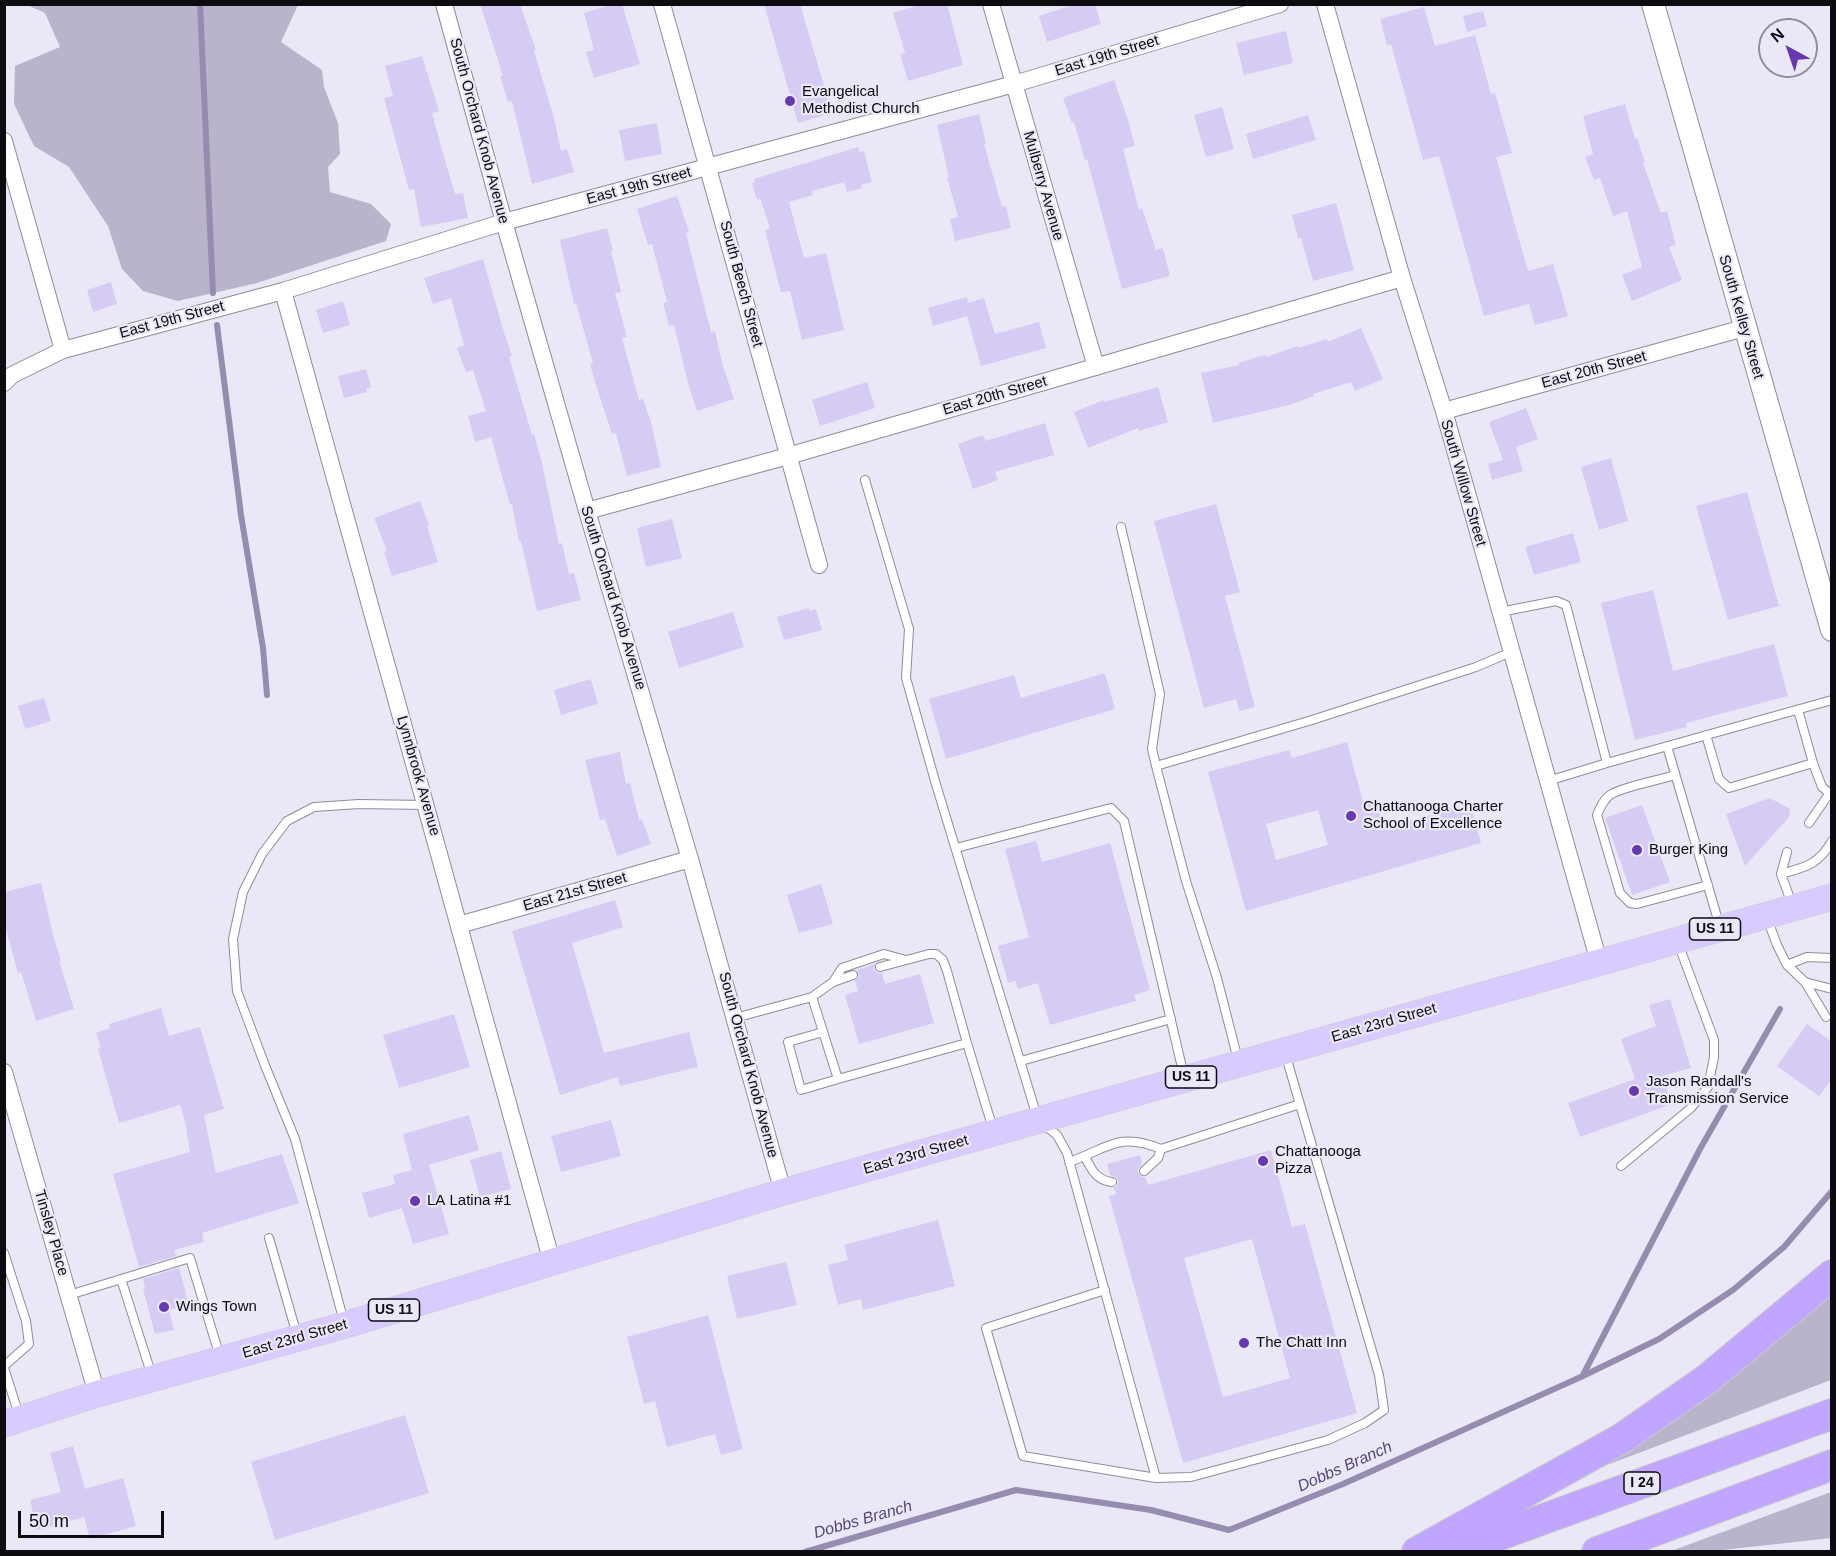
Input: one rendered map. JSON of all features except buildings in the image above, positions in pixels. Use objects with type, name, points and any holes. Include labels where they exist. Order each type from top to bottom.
[{"type":"highway","points":[[1417,1551],[1621,1439],[1706,1380],[1832,1275]]},
{"type":"highway","name":"I 24","points":[[1453,1551],[1832,1414]]},
{"type":"highway","points":[[1597,1551],[1832,1465]]},
{"type":"main road","name":"South Kelley Street","points":[[1653,4],[1832,630]]},
{"type":"main road","name":"East 23rd Street","points":[[12,1421],[153,1378],[345,1325],[783,1192],[1832,897]]},
{"type":"street","name":"South Orchard Knob Avenue","points":[[444,4],[504,222],[690,859],[783,1192]]},
{"type":"street","name":"South Beech Street","points":[[662,4],[819,565]]},
{"type":"street","name":"Mulberry Avenue","points":[[991,4],[1096,367]]},
{"type":"street","name":"East 19th Street","points":[[4,383],[12,375],[63,350],[283,291],[504,222],[1014,84],[1280,4]]},
{"type":"street","name":"South Willow Street","points":[[1325,4],[1402,278],[1444,411],[1599,962]]},
{"type":"street","points":[[4,141],[63,350]]},
{"type":"street","name":"East 20th Street","points":[[587,511],[788,456],[1402,278]]},
{"type":"street","name":"Lynnbrook Avenue","points":[[283,291],[552,1262]]},
{"type":"street","name":"East 20th Street","points":[[1444,411],[1744,328]]},
{"type":"street","name":"East 21st Street","points":[[459,925],[690,859]]},
{"type":"street","name":"Tinsley Place","points":[[4,1072],[98,1394]]},
{"type":"lane","points":[[865,480],[909,629],[906,678],[1038,1120],[1057,1135],[1067,1153],[1156,1478]]},
{"type":"lane","points":[[1121,527],[1160,694],[1152,749],[1186,881],[1217,978],[1239,1063]]},
{"type":"lane","points":[[1500,612],[1556,601],[1566,605],[1607,763]]},
{"type":"lane","points":[[1156,766],[1328,715],[1476,667],[1511,652]]},
{"type":"lane","points":[[1548,782],[1607,763],[1832,700]]},
{"type":"lane","points":[[1798,710],[1822,787],[1830,794],[1809,823]]},
{"type":"lane","points":[[1707,735],[1719,779],[1729,788],[1813,763]]},
{"type":"lane","points":[[1667,746],[1720,928]]},
{"type":"lane","points":[[1675,775],[1621,790],[1609,795],[1600,806],[1597,815],[1620,893],[1630,903],[1637,904],[1708,885]]},
{"type":"lane","points":[[345,1325],[295,1139],[237,991],[232,939],[243,892],[262,854],[287,820],[314,807],[359,804],[426,806]]},
{"type":"lane","points":[[956,848],[1111,808],[1124,820],[1185,1079]]},
{"type":"lane","points":[[1781,874],[1803,868],[1823,856],[1832,841]]},
{"type":"lane","points":[[1787,852],[1781,874],[1793,908]]},
{"type":"lane","points":[[1766,915],[1787,965],[1805,982],[1826,1017]]},
{"type":"lane","points":[[1621,1166],[1691,1108],[1708,1087],[1714,1057],[1714,1040],[1677,940]]},
{"type":"lane","points":[[735,1018],[812,997],[832,982],[842,968],[884,954],[906,960]]},
{"type":"lane","points":[[880,967],[936,954],[943,960],[994,1133]]},
{"type":"lane","points":[[1787,965],[1807,957],[1832,958]]},
{"type":"lane","points":[[832,982],[853,975]]},
{"type":"lane","points":[[1805,982],[1832,989]]},
{"type":"lane","points":[[812,997],[838,1079]]},
{"type":"lane","points":[[1021,1061],[1171,1018]]},
{"type":"lane","points":[[823,1032],[788,1042],[801,1090],[966,1043]]},
{"type":"lane","points":[[1105,1290],[986,1328],[1023,1456],[1156,1478],[1191,1477],[1328,1440],[1365,1423],[1384,1410],[1379,1375],[1285,1051]]},
{"type":"lane","points":[[1069,1162],[1114,1143],[1131,1140],[1161,1149],[1300,1104]]},
{"type":"lane","points":[[1144,1171],[1158,1158],[1161,1149]]},
{"type":"lane","points":[[1085,1157],[1093,1172],[1103,1181],[1112,1182]]},
{"type":"lane","points":[[269,1238],[297,1339]]},
{"type":"lane","points":[[4,1253],[26,1321],[28,1344],[4,1367],[12,1421]]},
{"type":"lane","points":[[69,1295],[190,1258],[221,1360]]},
{"type":"lane","points":[[122,1279],[153,1378]]},
{"type":"shaded area","points":[[27,5],[298,5],[281,42],[322,70],[324,87],[338,123],[340,154],[328,167],[330,192],[371,204],[391,224],[386,241],[257,283],[178,301],[143,291],[122,269],[108,226],[69,167],[34,146],[14,104],[15,66],[60,47],[45,13]]},
{"type":"shaded area","points":[[1831,1290],[1831,1380],[1599,1468]]},
{"type":"shaded area","points":[[1831,1492],[1831,1538],[1714,1551],[1674,1550]]},
{"type":"waterway","points":[[200,4],[213,293]]},
{"type":"waterway","points":[[217,325],[241,515],[263,648],[267,695]]},
{"type":"waterway","points":[[1583,1375],[1700,1149],[1780,1009]]},
{"type":"waterway","name":"Dobbs Branch","points":[[805,1552],[1016,1490],[1151,1510],[1229,1530],[1343,1484],[1583,1376],[1659,1339],[1733,1290],[1784,1247],[1832,1191]]},
{"type":"place","name":"Evangelical Methodist Church","points":[[790,101]]},
{"type":"place","name":"Chattanooga Charter School of Excellence","points":[[1351,816]]},
{"type":"place","name":"Burger King","points":[[1637,850]]},
{"type":"place","name":"Jason Randall's Transmission Service","points":[[1634,1091]]},
{"type":"place","name":"Chattanooga Pizza","points":[[1263,1161]]},
{"type":"place","name":"LA Latina #1","points":[[415,1201]]},
{"type":"place","name":"Wings Town","points":[[164,1307]]},
{"type":"place","name":"The Chatt Inn","points":[[1244,1343]]}]
